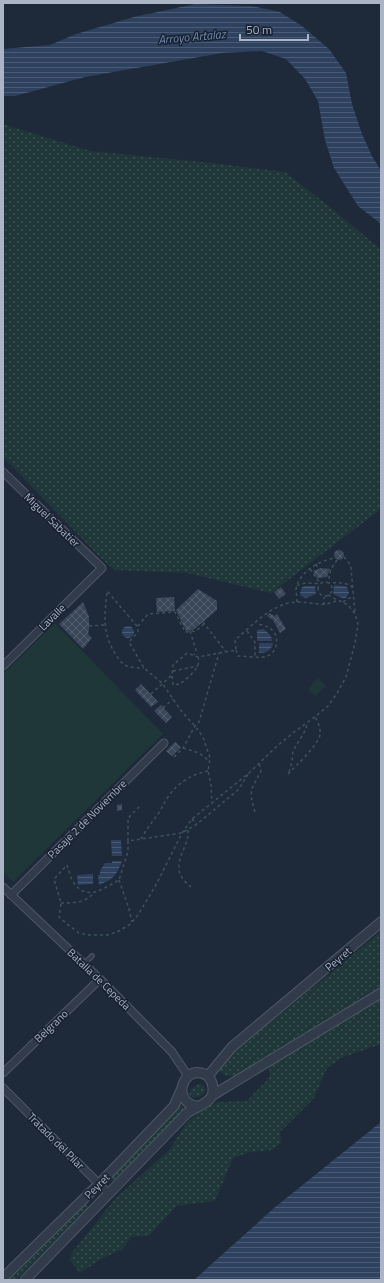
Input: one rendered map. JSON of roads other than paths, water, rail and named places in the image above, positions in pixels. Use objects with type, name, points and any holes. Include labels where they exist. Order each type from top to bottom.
[{"type":"street","name":"Miguel Sabatier","points":[[3,472],[102,568]]},
{"type":"street","name":"Lavalle","points":[[3,666],[102,568]]},
{"type":"street","name":"Pasaje 2 de Noviembre","points":[[11,895],[164,743]]},
{"type":"street","name":"Batalla de Cepeda","points":[[3,887],[100,979],[172,1052],[188,1076]]},
{"type":"street","name":"Peyret","points":[[208,1076],[232,1047],[381,922]]},
{"type":"street","name":"Belgrano","points":[[3,1073],[100,979]]},
{"type":"street","points":[[212,1095],[381,993]]},
{"type":"street","points":[[194,1072],[201,1072],[208,1076],[211,1079],[214,1088],[210,1100],[202,1105],[191,1105],[182,1095],[186,1078],[194,1072]]},
{"type":"street","name":"Peyret","points":[[3,1278],[99,1184],[174,1106],[183,1086]]},
{"type":"street","name":"Tratado del Pilar","points":[[3,1088],[108,1194]]},
{"type":"street","name":"Peyret","points":[[24,1280],[187,1113],[196,1106]]},
{"type":"lane","points":[[84,964],[92,956]]},
{"type":"water","name":"Arroyo Artalaz","points":[[195,4],[251,6],[280,12],[302,26],[329,49],[346,73],[352,104],[362,134],[381,171],[381,224],[358,206],[334,168],[325,140],[318,101],[305,79],[286,59],[262,51],[222,53],[85,77],[15,96],[3,96],[3,49],[50,45],[76,34],[134,17]]},
{"type":"water","points":[[334,585],[347,587],[349,593],[346,598],[333,594]]},
{"type":"water","points":[[315,586],[316,594],[306,598],[301,596],[300,593],[302,587]]},
{"type":"water","points":[[128,626],[132,628],[134,632],[132,636],[128,638],[124,636],[122,632],[124,628]]},
{"type":"water","points":[[264,629],[271,636],[272,641],[257,641],[257,630]]},
{"type":"water","points":[[259,643],[273,643],[268,651],[259,653]]},
{"type":"water","points":[[111,840],[121,840],[122,856],[112,856]]},
{"type":"water","points":[[112,861],[122,861],[114,876],[108,881],[99,885],[98,875],[100,875],[100,871],[105,863],[112,863]]},
{"type":"water","points":[[93,874],[93,884],[78,885],[77,875]]},
{"type":"water","points":[[381,1122],[381,1280],[194,1280],[274,1208]]}]
